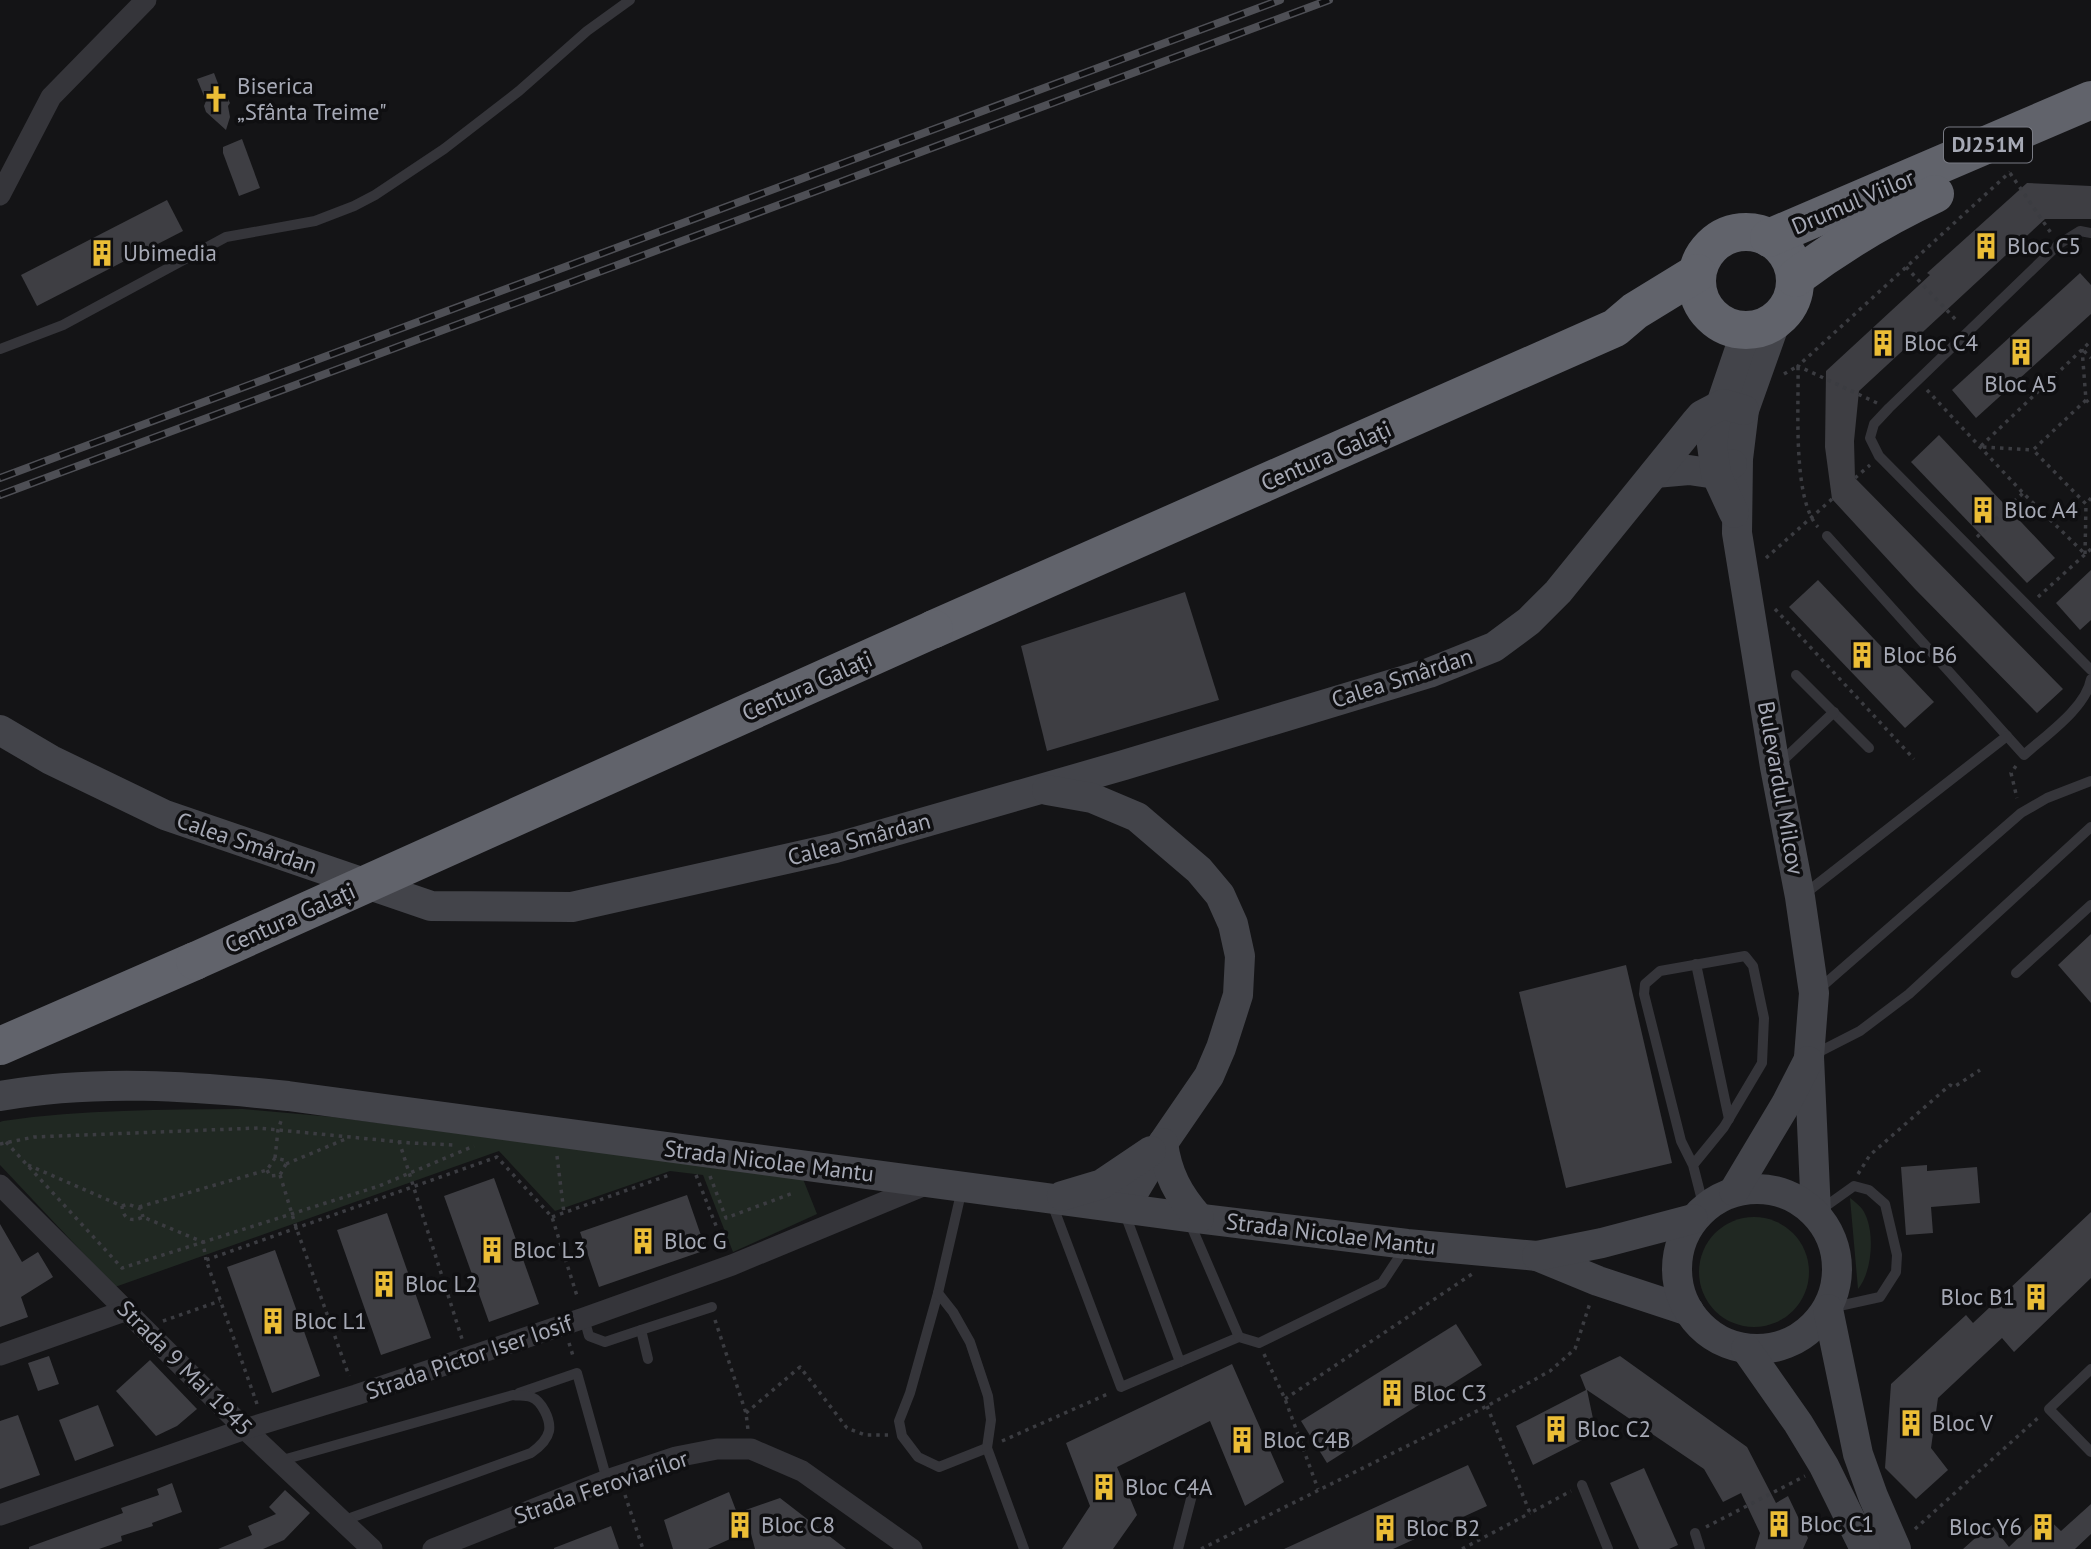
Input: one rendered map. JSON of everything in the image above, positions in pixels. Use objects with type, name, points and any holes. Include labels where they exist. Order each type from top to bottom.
[{"type":"highway","name":"Drumul Viilor","points":[[1769,237],[2091,100]]},
{"type":"highway","name":"Drumul Viilor","points":[[1795,278],[1831,251],[1909,206],[2008,167],[2091,126]]},
{"type":"highway","points":[[1744,232],[1769,237],[1788,254],[1795,278],[1794,294],[1787,309],[1761,326],[1727,327],[1705,310],[1698,292],[1697,273],[1701,260],[1718,240],[1744,232]]},
{"type":"highway","name":"Centura Galați","points":[[0,1046],[1615,328],[1635,311],[1697,273]]},
{"type":"highway","name":"Centura Galați","points":[[1615,328],[1639,327],[1705,310]]},
{"type":"main road","points":[[1731,404],[1761,326]]},
{"type":"main road","name":"Bulevardul Milcov","points":[[1731,404],[1715,422],[1712,445],[1727,466],[1814,993],[1809,1057],[1816,1213]]},
{"type":"main road","name":"Calea Smârdan","points":[[0,730],[51,760],[165,816],[431,906],[572,907],[835,848],[1429,673],[1494,647],[1529,621],[1558,592],[1624,507],[1702,415],[1731,404]]},
{"type":"main road","points":[[1655,473],[1727,466]]},
{"type":"main road","points":[[1124,765],[1127,787],[1137,817]]},
{"type":"main road","points":[[1040,789],[1092,798],[1137,817],[1199,870],[1220,895],[1233,924],[1240,956],[1238,995],[1209,1076],[1163,1143],[1124,1208]]},
{"type":"main road","name":"Bulevardul Milcov","points":[[1734,1191],[1786,1104],[1809,1057]]},
{"type":"main road","name":"Strada Nicolae Mantu","points":[[0,1096],[70,1088],[156,1085],[288,1096],[1193,1217],[1407,1244],[1536,1256],[1598,1281],[1689,1311]]},
{"type":"main road","points":[[1050,1198],[1102,1184],[1163,1143]]},
{"type":"main road","points":[[1163,1143],[1166,1166],[1193,1217]]},
{"type":"main road","points":[[1751,1188],[1778,1191],[1802,1202],[1816,1213],[1834,1242],[1838,1276],[1828,1309],[1816,1324],[1801,1337],[1784,1345],[1765,1349],[1746,1349],[1723,1342],[1704,1329],[1689,1311],[1678,1280],[1677,1264],[1679,1248],[1699,1214],[1734,1191],[1751,1188]]},
{"type":"main road","name":"Strada Nicolae Mantu","points":[[1536,1256],[1602,1243],[1699,1214]]},
{"type":"main road","points":[[1828,1309],[1857,1454],[1896,1548]]},
{"type":"main road","points":[[1746,1349],[1798,1423],[1824,1466],[1865,1549]]},
{"type":"street","points":[[0,195],[51,97],[146,0]]},
{"type":"street","name":"Strada Pictor Iser Iosif","points":[[0,1515],[255,1427],[468,1358],[732,1265],[932,1182]]},
{"type":"street","name":"Strada 9 Mai 1945","points":[[0,1185],[143,1328],[255,1427],[279,1461],[372,1549]]},
{"type":"street","points":[[0,1355],[127,1310]]},
{"type":"street","name":"Strada Feroviarilor","points":[[433,1549],[613,1479],[676,1457],[717,1449],[751,1449],[802,1471],[912,1549]]},
{"type":"lane","points":[[0,349],[63,325],[226,237],[316,221],[365,201],[444,149],[519,91],[587,31],[630,0]]},
{"type":"lane","points":[[2091,233],[2080,231],[2059,244],[1889,408],[1874,424],[1870,438],[1879,456],[2091,670]]},
{"type":"lane","points":[[1827,536],[2024,755],[2081,703],[2091,679]]},
{"type":"lane","points":[[1796,675],[1869,748]]},
{"type":"lane","points":[[1776,767],[1834,712]]},
{"type":"lane","points":[[1800,897],[2007,736]]},
{"type":"lane","points":[[1814,993],[2021,813],[2047,798],[2091,781]]},
{"type":"lane","points":[[1809,1057],[1860,1031],[1909,994],[2091,827]]},
{"type":"lane","points":[[2016,973],[2091,905]]},
{"type":"lane","points":[[1693,1165],[1729,1119],[1762,1063],[1764,1018],[1753,966],[1745,956],[1660,971],[1645,984],[1644,994],[1681,1141],[1693,1165],[1699,1214]]},
{"type":"lane","points":[[1696,964],[1729,1119]]},
{"type":"lane","points":[[963,1186],[938,1293],[910,1393],[899,1421],[902,1436],[918,1457],[939,1467],[987,1448]]},
{"type":"lane","points":[[1816,1213],[1854,1186],[1869,1190],[1885,1204],[1897,1255],[1896,1272],[1880,1297],[1828,1309]]},
{"type":"lane","points":[[1050,1198],[1121,1387],[1239,1337],[1259,1343],[1382,1283],[1407,1244]]},
{"type":"lane","points":[[1124,1208],[1180,1362]]},
{"type":"lane","points":[[1193,1217],[1239,1337]]},
{"type":"lane","points":[[938,1293],[953,1312],[970,1342],[988,1396],[991,1419],[987,1448],[1024,1549]]},
{"type":"lane","points":[[574,1321],[589,1336],[605,1342],[712,1307]]},
{"type":"lane","points":[[641,1330],[648,1359]]},
{"type":"lane","points":[[2091,1369],[2049,1409],[2091,1451]]},
{"type":"lane","points":[[279,1461],[513,1395],[577,1373],[613,1479]]},
{"type":"lane","points":[[342,1521],[531,1453],[542,1445],[549,1432],[541,1405],[531,1397],[513,1395]]},
{"type":"lane","points":[[1582,1485],[1608,1549]]},
{"type":"lane","points":[[1178,1549],[1192,1495]]},
{"type":"lane","points":[[1695,1533],[1700,1549]]},
{"type":"path","points":[[1780,382],[1786,372],[1798,366],[1906,267],[2008,167],[2059,244]]},
{"type":"path","points":[[1906,267],[1969,333]]},
{"type":"path","points":[[1981,446],[2091,341]]},
{"type":"path","points":[[2082,349],[2091,358]]},
{"type":"path","points":[[2082,349],[2086,400],[2091,405]]},
{"type":"path","points":[[1798,366],[1889,408]]},
{"type":"path","points":[[1798,366],[1801,486],[1811,519],[1827,536]]},
{"type":"path","points":[[1918,380],[2085,554]]},
{"type":"path","points":[[2033,450],[2086,400]]},
{"type":"path","points":[[1981,446],[2033,450],[2086,503]]},
{"type":"path","points":[[1967,546],[2024,493]]},
{"type":"path","points":[[2085,554],[2086,503],[2091,498]]},
{"type":"path","points":[[1832,499],[1746,576],[1914,758]]},
{"type":"path","points":[[2027,608],[2091,549]]},
{"type":"path","points":[[2021,813],[2011,773],[2024,755]]},
{"type":"path","points":[[1854,1186],[1860,1168],[1870,1155],[1950,1085],[1954,1087],[1980,1070]]},
{"type":"path","points":[[26,1164],[122,1206],[128,1204],[139,1207],[267,1170],[275,1158],[278,1130],[288,1096]]},
{"type":"path","points":[[0,1144],[34,1137],[258,1128],[399,1142],[484,1146]]},
{"type":"path","points":[[350,1137],[286,1164],[280,1175],[356,1395]]},
{"type":"path","points":[[6,1142],[122,1268],[293,1215],[409,1175],[476,1146]]},
{"type":"path","points":[[399,1142],[468,1358]]},
{"type":"path","points":[[557,1155],[564,1213]]},
{"type":"path","points":[[206,1260],[497,1157],[552,1217],[574,1321],[577,1373]]},
{"type":"path","points":[[275,1158],[284,1160],[286,1164]]},
{"type":"path","points":[[552,1217],[684,1169]]},
{"type":"path","points":[[267,1170],[270,1176],[280,1175]]},
{"type":"path","points":[[694,1170],[732,1265]]},
{"type":"path","points":[[708,1171],[726,1218]]},
{"type":"path","points":[[715,1223],[793,1193]]},
{"type":"path","points":[[122,1206],[124,1215],[129,1220],[143,1217]]},
{"type":"path","points":[[139,1207],[143,1217],[203,1242]]},
{"type":"path","points":[[203,1242],[255,1427]]},
{"type":"path","points":[[1285,1399],[1504,1252]]},
{"type":"path","points":[[1201,1549],[1487,1406],[1550,1371],[1575,1349],[1598,1281]]},
{"type":"path","points":[[143,1328],[220,1301]]},
{"type":"path","points":[[712,1307],[746,1413],[751,1449]]},
{"type":"path","points":[[1259,1343],[1285,1399],[1318,1489]]},
{"type":"path","points":[[746,1413],[800,1367],[847,1428],[865,1435],[902,1436]]},
{"type":"path","points":[[987,1448],[1121,1387]]},
{"type":"path","points":[[1487,1406],[1530,1513]]},
{"type":"path","points":[[1896,1548],[2049,1409]]},
{"type":"path","points":[[1695,1533],[1824,1466]]},
{"type":"path","points":[[613,1479],[643,1549]]},
{"type":"path","points":[[1462,1549],[1582,1485]]},
{"type":"shaded area","points":[[243,1109],[333,1117],[803,1179],[817,1214],[733,1252],[703,1175],[670,1171],[555,1211],[499,1151],[115,1287],[0,1165],[0,1122],[3,1121],[93,1112]]},
{"type":"shaded area","points":[[1850,1198],[1864,1212],[1871,1242],[1869,1263],[1858,1289]]},
{"type":"shaded area","points":[[1754,1217],[1775,1221],[1793,1233],[1805,1251],[1809,1272],[1805,1293],[1793,1311],[1775,1323],[1754,1327],[1733,1323],[1715,1311],[1703,1293],[1699,1272],[1703,1251],[1715,1233],[1733,1221]]},
{"type":"building","name":"Biserica „Sfânta Treime\"","points":[[214,73],[222,94],[230,103],[226,130],[206,112],[206,101],[197,79]]},
{"type":"building","points":[[242,139],[260,188],[239,196],[223,147]]},
{"type":"building","points":[[2027,183],[2091,186],[2091,219],[2045,219],[1859,391],[1854,441],[1855,478],[2063,689],[2037,713],[1915,589],[1832,499],[1825,447],[1826,371],[1930,275],[1927,273]]},
{"type":"building","name":"Ubimedia","points":[[167,200],[183,231],[37,306],[21,275]]},
{"type":"building","name":"Bloc A5","points":[[2080,273],[2091,285],[2091,314],[1976,418],[1952,390]]},
{"type":"building","name":"Bloc A4","points":[[1939,435],[2055,558],[2027,583],[1911,462]]},
{"type":"building","points":[[2091,570],[2091,620],[2080,630],[2056,603]]},
{"type":"building","name":"Bloc B6","points":[[1818,580],[1934,702],[1905,728],[1789,607]]},
{"type":"building","points":[[1185,592],[1219,700],[1047,751],[1021,646]]},
{"type":"building","points":[[2091,934],[2091,1003],[2058,965]]},
{"type":"building","points":[[1626,965],[1672,1163],[1566,1188],[1519,992]]},
{"type":"building","points":[[1927,1165],[1927,1171],[1977,1167],[1980,1203],[1931,1207],[1933,1233],[1906,1235],[1901,1167]]},
{"type":"building","name":"Bloc L3","points":[[494,1178],[539,1304],[489,1322],[444,1196]]},
{"type":"building","name":"Bloc G","points":[[687,1195],[706,1250],[599,1287],[580,1232]]},
{"type":"building","points":[[2091,1212],[2091,1278],[2014,1352],[2002,1338],[1938,1398],[1931,1448],[1948,1470],[1916,1499],[1885,1468],[1891,1384],[1966,1315],[1973,1323]]},
{"type":"building","name":"Bloc L2","points":[[387,1213],[431,1338],[381,1355],[337,1230]]},
{"type":"building","points":[[0,1224],[22,1262],[38,1252],[53,1277],[21,1297],[28,1317],[0,1327]]},
{"type":"building","name":"Bloc L1","points":[[275,1250],[320,1376],[272,1393],[227,1267]]},
{"type":"building","name":"Bloc C3","points":[[1456,1324],[1482,1365],[1327,1463],[1301,1421]]},
{"type":"building","points":[[49,1356],[59,1384],[38,1391],[28,1363]]},
{"type":"building","name":"Bloc C2","points":[[1620,1356],[1747,1447],[1776,1503],[1788,1496],[1808,1538],[1803,1549],[1755,1549],[1760,1533],[1741,1493],[1723,1502],[1704,1469],[1587,1390],[1596,1433],[1533,1465],[1516,1426],[1586,1390],[1580,1375]]},
{"type":"building","points":[[150,1360],[197,1409],[177,1426],[156,1436],[116,1391]]},
{"type":"building","name":"Bloc C4B","points":[[1232,1364],[1284,1482],[1245,1506],[1210,1421],[1117,1467],[1137,1515],[1113,1549],[1062,1549],[1090,1506],[1066,1443]]},
{"type":"building","points":[[98,1405],[114,1446],[75,1461],[59,1420]]},
{"type":"building","points":[[18,1415],[40,1475],[0,1489],[0,1421]]},
{"type":"building","name":"Bloc B2","points":[[1468,1465],[1487,1506],[1393,1549],[1284,1549]]},
{"type":"building","points":[[1644,1468],[1678,1545],[1669,1549],[1639,1549],[1610,1483]]},
{"type":"building","points":[[172,1483],[182,1512],[152,1523],[153,1526],[121,1536],[122,1541],[99,1549],[29,1549],[123,1513],[121,1508],[159,1495],[157,1489]]},
{"type":"building","points":[[285,1490],[310,1513],[284,1540],[263,1549],[218,1549],[252,1535],[248,1526],[276,1514],[269,1507]]},
{"type":"building","name":"Bloc C8","points":[[729,1492],[737,1513],[780,1498],[846,1549],[755,1549],[750,1530],[708,1549],[673,1549],[664,1520]]},
{"type":"building","name":"Bloc Y6","points":[[2091,1504],[2091,1534],[2075,1549],[1963,1549],[1991,1524],[2009,1547],[2043,1514],[2061,1531]]},
{"type":"building","points":[[611,1526],[619,1549],[554,1549],[554,1548]]},
{"type":"railway","points":[[0,478],[1280,0]]},
{"type":"railway","points":[[0,495],[1329,0]]},
{"type":"place","name":"Biserica „Sfânta Treime\"","points":[[216,99]]},
{"type":"place","name":"Bloc C5","points":[[1986,246]]},
{"type":"place","name":"Ubimedia","points":[[102,253]]},
{"type":"place","name":"Bloc C4","points":[[1883,343]]},
{"type":"place","name":"Bloc A5","points":[[2021,352]]},
{"type":"place","name":"Bloc A4","points":[[1983,510]]},
{"type":"place","name":"Bloc B6","points":[[1862,655]]},
{"type":"place","name":"Bloc G","points":[[643,1241]]},
{"type":"place","name":"Bloc L3","points":[[492,1250]]},
{"type":"place","name":"Bloc L2","points":[[384,1284]]},
{"type":"place","name":"Bloc B1","points":[[2036,1297]]},
{"type":"place","name":"Bloc L1","points":[[273,1321]]},
{"type":"place","name":"Bloc C3","points":[[1392,1393]]},
{"type":"place","name":"Bloc V","points":[[1911,1423]]},
{"type":"place","name":"Bloc C2","points":[[1556,1429]]},
{"type":"place","name":"Bloc C4B","points":[[1242,1440]]},
{"type":"place","name":"Bloc C4A","points":[[1104,1487]]},
{"type":"place","name":"Bloc C1","points":[[1779,1524]]},
{"type":"place","name":"Bloc C8","points":[[740,1525]]},
{"type":"place","name":"Bloc Y6","points":[[2043,1527]]},
{"type":"place","name":"Bloc B2","points":[[1385,1528]]}]
